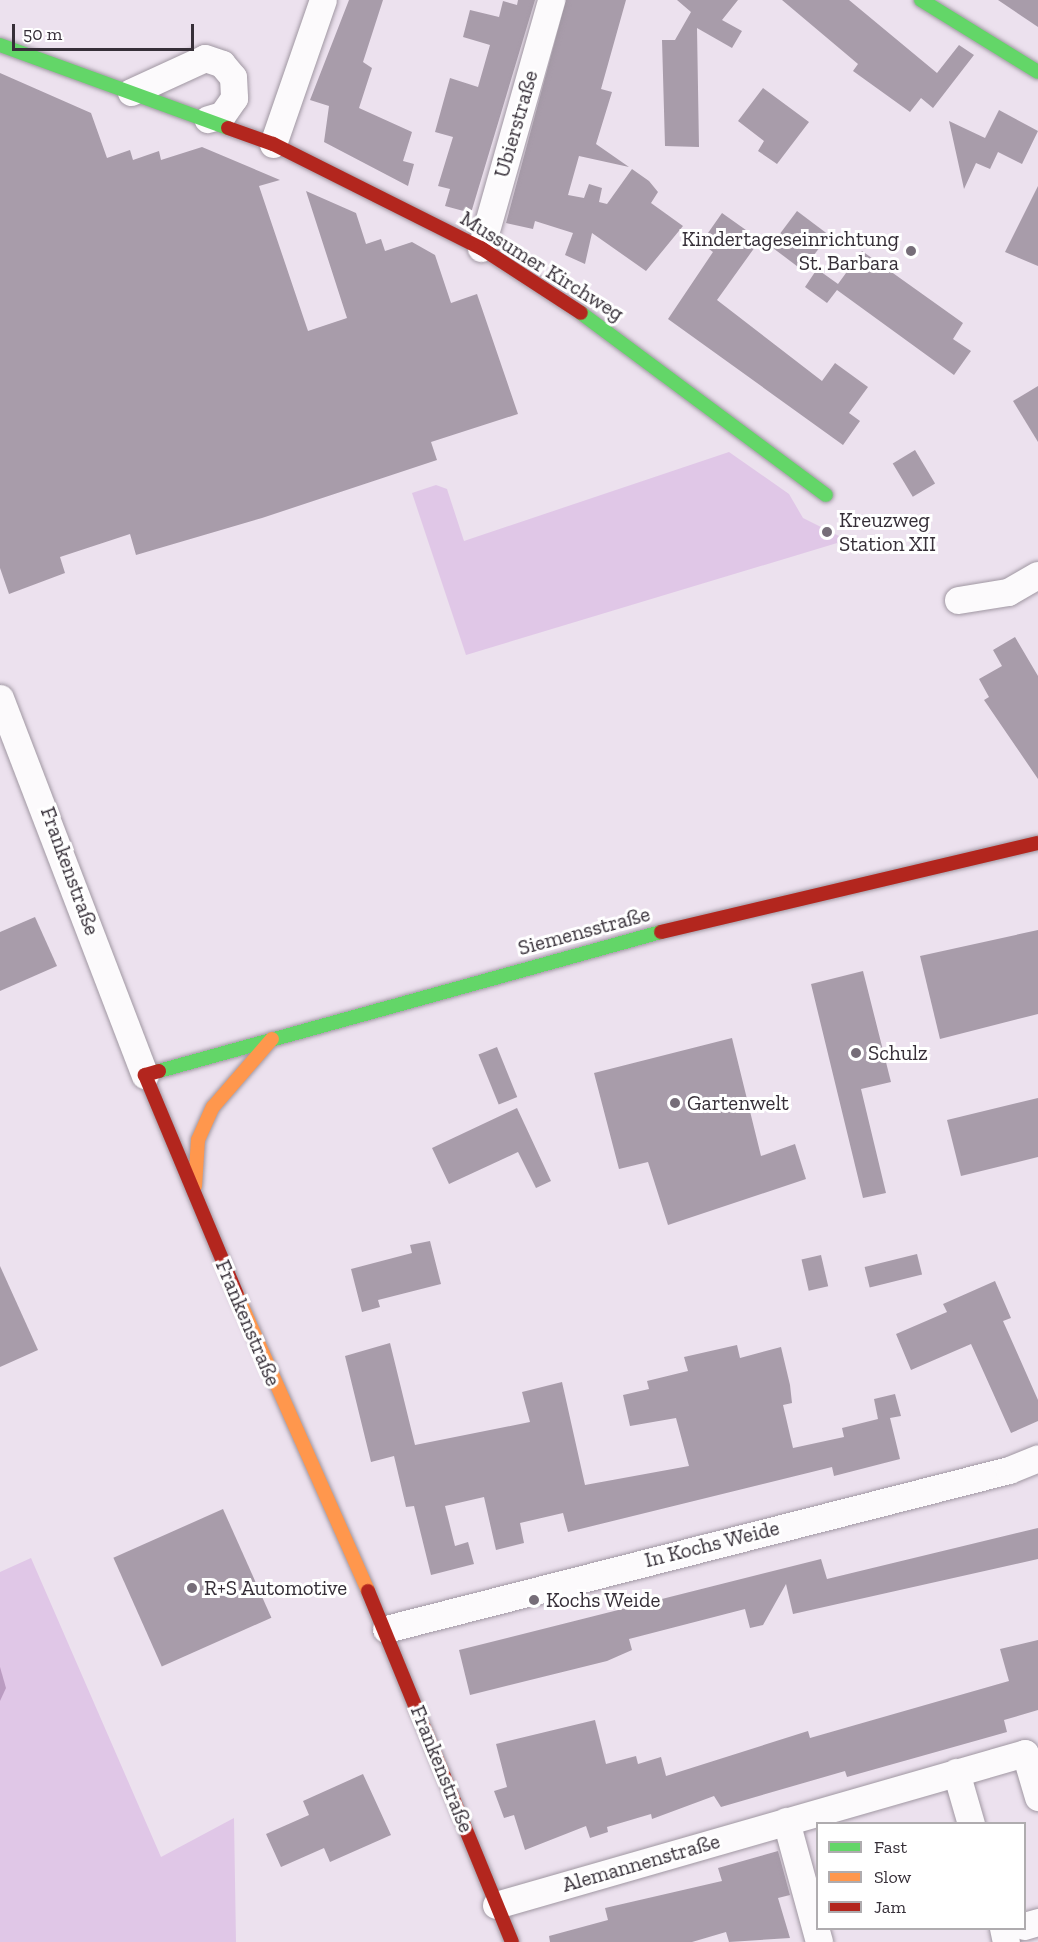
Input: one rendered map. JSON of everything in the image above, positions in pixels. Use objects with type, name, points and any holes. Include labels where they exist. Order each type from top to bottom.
[{"type":"street","points":[[273,144],[323,0]]},
{"type":"street","name":"Ubierstraße","points":[[481,249],[551,0]]},
{"type":"street","points":[[921,0],[1038,72]]},
{"type":"street","points":[[0,45],[208,120],[222,115],[234,98],[233,77],[222,64],[206,58],[131,92]]},
{"type":"street","name":"Mussumer Kirchweg","points":[[208,120],[273,144],[481,249],[618,337],[826,495]]},
{"type":"street","points":[[958,600],[1008,592],[1038,575]]},
{"type":"street","name":"Frankenstraße","points":[[0,698],[145,1076],[195,1197],[386,1629],[512,1942]]},
{"type":"street","name":"Siemensstraße","points":[[145,1076],[681,927],[1038,843]]},
{"type":"street","points":[[195,1197],[194,1155],[213,1107],[272,1039]]},
{"type":"street","name":"In Kochs Weide","points":[[386,1629],[1009,1470],[1038,1458]]},
{"type":"street","name":"Alemannenstraße","points":[[496,1905],[1025,1753],[1038,1797]]},
{"type":"street","points":[[956,1772],[970,1822]]},
{"type":"street","points":[[786,1821],[819,1942]]},
{"type":"shaded area","points":[[729,452],[789,494],[803,518],[847,540],[466,655],[412,493],[436,485],[447,489],[464,541]]},
{"type":"shaded area","points":[[31,1558],[161,1857],[234,1818],[236,1942],[0,1942],[0,1572]]},
{"type":"shaded area","points":[[0,1667],[6,1688],[0,1701]]},
{"type":"building","points":[[349,0],[383,0],[363,62],[372,68],[359,108],[412,132],[403,161],[414,164],[408,186],[324,142],[329,106],[310,100]]},
{"type":"building","points":[[518,0],[535,0],[471,213],[445,206],[450,189],[438,186],[453,137],[435,132],[450,78],[478,87],[490,45],[463,37],[470,10],[499,17],[503,1],[517,5]]},
{"type":"building","points":[[566,0],[626,0],[601,89],[612,92],[596,144],[629,167],[579,156],[568,195],[584,198],[589,184],[602,188],[599,202],[607,204],[632,169],[649,181],[658,192],[651,203],[683,226],[646,271],[592,233],[585,264],[565,255],[573,233],[535,221],[533,229],[506,223]]},
{"type":"building","points":[[677,0],[738,0],[722,20],[742,31],[732,48],[697,28],[699,147],[665,146],[662,40],[675,40],[691,12]]},
{"type":"building","points":[[782,0],[849,0],[937,73],[959,45],[974,55],[933,108],[921,98],[910,112],[853,71],[858,64]]},
{"type":"building","points":[[998,0],[1038,0],[1038,27]]},
{"type":"building","points":[[0,73],[91,113],[107,158],[130,150],[133,160],[159,151],[161,160],[202,147],[280,180],[259,186],[308,331],[347,318],[306,191],[356,213],[366,244],[381,239],[385,251],[412,242],[435,255],[451,303],[477,294],[518,414],[431,442],[437,460],[262,518],[136,555],[130,534],[60,557],[65,573],[9,594],[0,568]]},
{"type":"building","points":[[763,88],[809,122],[777,164],[758,151],[764,141],[738,121]]},
{"type":"building","points":[[999,110],[1038,131],[1022,164],[998,152],[990,169],[976,163],[964,189],[949,121],[985,138]]},
{"type":"building","points":[[1038,186],[1038,266],[1005,252]]},
{"type":"building","points":[[797,211],[829,235],[802,270],[771,246]]},
{"type":"building","points":[[722,213],[760,240],[717,300],[822,381],[835,363],[868,387],[849,413],[860,421],[843,445],[668,319],[713,252],[701,243]]},
{"type":"building","points":[[862,251],[963,323],[953,339],[971,351],[954,375],[837,290],[827,303],[805,287],[817,269],[838,284]]},
{"type":"building","points":[[1038,386],[1038,442],[1013,401]]},
{"type":"building","points":[[915,450],[935,483],[913,497],[893,463]]},
{"type":"building","points":[[1015,637],[1038,676],[1038,779],[984,700],[989,697],[979,679],[1002,666],[993,650]]},
{"type":"building","points":[[35,917],[57,966],[0,991],[0,932]]},
{"type":"building","points":[[1038,930],[1038,1014],[940,1039],[920,956]]},
{"type":"building","name":"Schulz","points":[[863,971],[891,1082],[861,1089],[886,1193],[863,1198],[811,984]]},
{"type":"building","name":"Gartenwelt","points":[[732,1038],[761,1156],[795,1144],[806,1179],[668,1225],[648,1162],[619,1169],[594,1073]]},
{"type":"building","points":[[497,1047],[517,1097],[499,1105],[478,1054]]},
{"type":"building","points":[[1038,1098],[1038,1157],[961,1176],[947,1120]]},
{"type":"building","points":[[517,1108],[551,1181],[536,1188],[518,1152],[449,1184],[432,1148]]},
{"type":"building","points":[[430,1241],[441,1284],[378,1300],[380,1307],[362,1312],[351,1269],[412,1253],[410,1245]]},
{"type":"building","points":[[917,1254],[922,1274],[870,1287],[865,1267]]},
{"type":"building","points":[[821,1255],[828,1286],[809,1291],[802,1259]]},
{"type":"building","points":[[0,1266],[38,1350],[0,1367]]},
{"type":"building","points":[[995,1281],[1011,1318],[1003,1321],[1038,1400],[1038,1421],[1011,1433],[971,1344],[911,1370],[896,1334],[947,1312],[943,1304]]},
{"type":"building","points":[[390,1343],[415,1445],[530,1422],[522,1392],[562,1382],[585,1485],[689,1466],[676,1418],[630,1426],[623,1395],[649,1389],[647,1381],[688,1371],[684,1357],[737,1345],[740,1358],[781,1347],[792,1403],[783,1405],[793,1448],[844,1437],[842,1428],[878,1419],[874,1399],[895,1394],[901,1416],[890,1418],[900,1459],[834,1476],[832,1467],[568,1532],[563,1513],[520,1523],[524,1543],[496,1550],[484,1497],[445,1506],[455,1546],[468,1542],[474,1564],[431,1575],[414,1506],[406,1507],[394,1456],[371,1462],[345,1356]]},
{"type":"building","name":"R+S Automotive","points":[[223,1509],[271,1618],[162,1667],[113,1558]]},
{"type":"building","points":[[1038,1528],[1038,1559],[793,1614],[786,1584],[763,1625],[750,1628],[745,1609],[629,1639],[632,1650],[607,1661],[470,1695],[459,1650],[821,1559],[827,1579]]},
{"type":"building","points":[[1038,1640],[1038,1710],[1004,1720],[1007,1732],[847,1777],[845,1771],[721,1807],[714,1796],[652,1819],[651,1814],[607,1827],[608,1832],[590,1838],[586,1826],[525,1850],[514,1815],[504,1818],[494,1791],[507,1787],[496,1744],[595,1720],[606,1764],[636,1756],[638,1764],[661,1757],[666,1776],[808,1731],[810,1738],[1009,1681],[1000,1649]]},
{"type":"building","points":[[363,1774],[391,1835],[330,1862],[324,1848],[281,1867],[266,1834],[309,1815],[303,1801]]},
{"type":"building","points":[[778,1851],[790,1895],[778,1898],[790,1938],[729,1942],[726,1932],[692,1942],[550,1942],[549,1936],[608,1920],[605,1908],[722,1881],[718,1868]]},
{"type":"traffic: fast","points":[[921,0],[1038,72]]},
{"type":"traffic: fast","points":[[0,45],[228,128]]},
{"type":"traffic: fast","points":[[581,313],[826,495]]},
{"type":"traffic: fast","points":[[159,1071],[661,932]]},
{"type":"traffic: slow","points":[[195,1186],[198,1140],[213,1107],[272,1039]]},
{"type":"traffic: slow","points":[[237,1295],[368,1591]]},
{"type":"traffic: jam","points":[[228,128],[273,144],[481,248],[581,313]]},
{"type":"traffic: jam","points":[[661,932],[1038,843]]},
{"type":"traffic: jam","points":[[159,1071],[145,1075],[237,1295]]},
{"type":"traffic: jam","points":[[368,1591],[512,1942]]},
{"type":"place","name":"Kindertageseinrichtung St. Barbara","points":[[911,251]]},
{"type":"place","name":"Kreuzweg Station XII","points":[[827,532]]},
{"type":"place","name":"Schulz","points":[[856,1053]]},
{"type":"place","name":"Gartenwelt","points":[[675,1103]]},
{"type":"place","name":"R+S Automotive","points":[[192,1588]]},
{"type":"place","name":"Kochs Weide","points":[[534,1600]]}]
